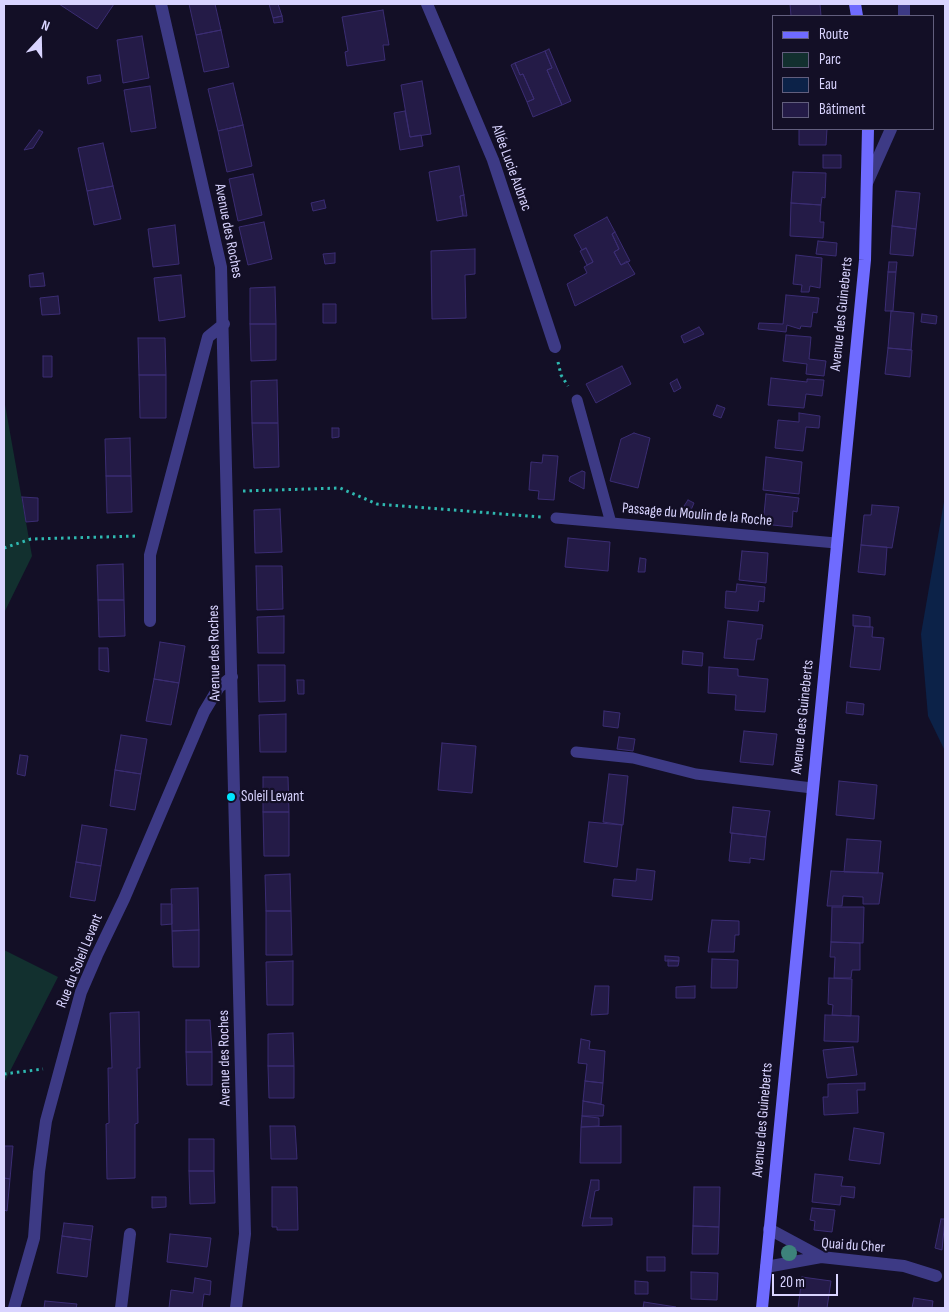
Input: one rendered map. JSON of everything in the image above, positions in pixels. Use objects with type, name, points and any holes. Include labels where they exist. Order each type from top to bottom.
[{"type":"street","name":"Avenue des Roches","points":[[161,4],[221,267],[224,324],[245,1234],[236,1308]]},
{"type":"street","name":"Allée Lucie Aubrac","points":[[428,4],[493,160],[555,347]]},
{"type":"street","name":"Avenue des Guineberts","points":[[762,1308],[865,260],[868,130]]},
{"type":"street","points":[[867,183],[891,130]]},
{"type":"street","points":[[150,621],[150,555],[208,337],[224,324]]},
{"type":"street","name":"Rue du Soleil Levant","points":[[14,1308],[34,1238],[39,1172],[46,1121],[82,992],[204,712],[219,686],[232,677]]},
{"type":"street","points":[[770,1228],[821,1258]]},
{"type":"street","points":[[121,1308],[130,1234]]},
{"type":"street","name":"Quai du Cher","points":[[766,1267],[821,1258],[904,1266],[936,1276]]},
{"type":"lane","points":[[577,400],[611,523]]},
{"type":"lane","name":"Passage du Moulin de la Roche","points":[[556,518],[836,543]]},
{"type":"lane","points":[[576,752],[633,758],[696,774],[812,788]]},
{"type":"path","points":[[555,347],[561,375],[577,400]]},
{"type":"path","points":[[228,491],[340,488],[377,504],[556,518]]},
{"type":"path","points":[[4,548],[31,539],[156,535]]},
{"type":"path","points":[[4,1074],[60,1067]]},
{"type":"green space","points":[[4,399],[32,556],[4,613]]},
{"type":"green space","points":[[4,950],[58,977],[4,1083]]},
{"type":"water","points":[[945,496],[945,751],[928,716],[921,634]]},
{"type":"building","points":[[59,4],[114,4],[97,29]]},
{"type":"building","points":[[189,4],[215,4],[221,30],[196,35]]},
{"type":"building","points":[[269,4],[278,4],[282,16],[273,18]]},
{"type":"building","points":[[790,4],[820,4],[821,15],[791,15]]},
{"type":"building","points":[[383,10],[389,45],[383,45],[385,60],[347,66],[345,52],[348,51],[342,17]]},
{"type":"building","points":[[282,16],[283,22],[274,23],[273,18]]},
{"type":"building","points":[[221,30],[229,67],[204,72],[196,35]]},
{"type":"building","points":[[142,36],[149,78],[123,83],[117,40]]},
{"type":"building","points":[[549,49],[571,101],[562,105],[547,70],[552,68],[545,51]]},
{"type":"building","points":[[545,51],[552,68],[547,70],[562,105],[533,117],[527,102],[534,99],[523,74],[520,75],[515,63]]},
{"type":"building","points":[[515,63],[520,75],[523,74],[534,99],[527,102],[511,65]]},
{"type":"building","points":[[100,75],[101,81],[88,84],[87,77]]},
{"type":"building","points":[[422,81],[431,134],[410,137],[401,85]]},
{"type":"building","points":[[233,83],[243,125],[218,131],[208,89]]},
{"type":"building","points":[[150,86],[156,128],[131,132],[124,90]]},
{"type":"building","points":[[405,111],[410,137],[421,135],[423,146],[400,150],[394,113]]},
{"type":"building","points":[[243,125],[252,166],[227,172],[218,131]]},
{"type":"building","points":[[39,130],[43,132],[33,148],[24,150]]},
{"type":"building","points":[[799,130],[827,130],[826,145],[799,145]]},
{"type":"building","points":[[103,143],[113,186],[87,191],[78,148]]},
{"type":"building","points":[[823,155],[841,155],[841,168],[823,168]]},
{"type":"building","points":[[459,166],[464,195],[460,196],[463,216],[437,221],[429,172]]},
{"type":"building","points":[[793,172],[826,173],[825,198],[822,197],[821,205],[791,203]]},
{"type":"building","points":[[253,174],[262,215],[238,221],[229,179]]},
{"type":"building","points":[[113,186],[121,219],[94,225],[87,191]]},
{"type":"building","points":[[896,191],[920,193],[916,229],[892,226]]},
{"type":"building","points":[[464,195],[467,216],[463,216],[460,196]]},
{"type":"building","points":[[324,200],[326,208],[313,211],[311,203]]},
{"type":"building","points":[[791,203],[821,205],[820,222],[824,222],[823,238],[790,236]]},
{"type":"building","points":[[607,217],[615,232],[612,234],[619,249],[614,252],[621,265],[627,261],[635,274],[575,306],[567,284],[587,273],[584,267],[593,262],[586,248],[582,250],[574,235]]},
{"type":"building","points":[[264,222],[272,259],[248,265],[239,227]]},
{"type":"building","points":[[175,225],[179,264],[153,267],[148,229]]},
{"type":"building","points":[[892,226],[916,229],[913,256],[890,254]]},
{"type":"building","points":[[615,232],[630,261],[621,265],[614,252],[619,249],[612,234]]},
{"type":"building","points":[[818,241],[837,243],[836,256],[816,254]]},
{"type":"building","points":[[586,248],[593,262],[587,265],[580,251]]},
{"type":"building","points":[[475,249],[475,274],[465,275],[466,318],[432,319],[431,251]]},
{"type":"building","points":[[335,253],[335,263],[325,264],[323,254]]},
{"type":"building","points":[[796,255],[822,258],[820,288],[810,286],[809,292],[801,292],[802,285],[793,284]]},
{"type":"building","points":[[889,262],[897,262],[896,272],[888,272]]},
{"type":"building","points":[[888,272],[896,272],[893,311],[885,311]]},
{"type":"building","points":[[43,273],[45,286],[30,287],[29,275]]},
{"type":"building","points":[[181,275],[185,317],[159,321],[154,278]]},
{"type":"building","points":[[275,287],[276,324],[250,324],[250,288]]},
{"type":"building","points":[[786,295],[819,298],[817,313],[813,312],[811,327],[801,326],[800,329],[787,325],[786,332],[758,329],[759,323],[783,324]]},
{"type":"building","points":[[58,296],[60,314],[42,315],[40,298]]},
{"type":"building","points":[[323,304],[336,304],[336,323],[323,323]]},
{"type":"building","points":[[891,311],[914,313],[911,350],[888,348]]},
{"type":"building","points":[[922,314],[937,316],[936,324],[921,322]]},
{"type":"building","points":[[250,324],[276,324],[276,360],[251,361]]},
{"type":"building","points":[[699,327],[704,334],[684,343],[681,336]]},
{"type":"building","points":[[786,335],[811,337],[809,359],[826,361],[824,376],[806,374],[807,364],[783,361]]},
{"type":"building","points":[[138,338],[165,338],[166,375],[139,375]]},
{"type":"building","points":[[888,348],[912,350],[910,377],[885,374]]},
{"type":"building","points":[[43,356],[52,356],[52,377],[43,377]]},
{"type":"building","points":[[622,366],[631,384],[596,403],[586,384]]},
{"type":"building","points":[[139,375],[166,375],[166,418],[140,418]]},
{"type":"building","points":[[771,378],[807,382],[807,379],[824,380],[822,396],[806,394],[804,408],[768,405]]},
{"type":"building","points":[[677,379],[681,388],[674,392],[670,383]]},
{"type":"building","points":[[277,380],[278,423],[252,423],[251,381]]},
{"type":"building","points":[[717,405],[725,408],[721,418],[713,415]]},
{"type":"building","points":[[799,413],[820,416],[819,428],[806,427],[803,451],[775,448],[778,420],[799,422]]},
{"type":"building","points":[[252,423],[278,423],[279,467],[254,468]]},
{"type":"building","points":[[332,428],[339,428],[339,437],[332,438]]},
{"type":"building","points":[[634,433],[650,438],[638,488],[610,481],[621,439]]},
{"type":"building","points":[[130,438],[131,476],[106,476],[105,439]]},
{"type":"building","points":[[543,455],[558,456],[554,500],[538,499],[539,491],[529,490],[531,462],[542,463]]},
{"type":"building","points":[[766,457],[802,462],[799,494],[763,490]]},
{"type":"building","points":[[582,471],[585,472],[584,489],[569,481],[570,477]]},
{"type":"building","points":[[106,476],[131,476],[132,512],[107,513]]},
{"type":"building","points":[[766,494],[799,498],[797,512],[793,511],[792,527],[763,524]]},
{"type":"building","points":[[22,497],[38,498],[38,521],[26,522]]},
{"type":"building","points":[[688,500],[694,503],[691,510],[684,506]]},
{"type":"building","points":[[872,505],[899,507],[892,548],[861,545],[864,515],[871,515]]},
{"type":"building","points":[[280,509],[282,552],[255,553],[254,510]]},
{"type":"building","points":[[568,538],[610,542],[608,571],[565,567]]},
{"type":"building","points":[[861,545],[887,547],[885,575],[858,572]]},
{"type":"building","points":[[742,551],[768,553],[766,583],[739,580]]},
{"type":"building","points":[[640,558],[646,559],[645,572],[638,572]]},
{"type":"building","points":[[123,564],[124,600],[98,600],[97,565]]},
{"type":"building","points":[[256,566],[282,566],[283,609],[257,610]]},
{"type":"building","points":[[737,584],[765,587],[764,602],[759,601],[758,611],[725,608],[726,591],[736,592]]},
{"type":"building","points":[[98,600],[124,600],[125,636],[99,637]]},
{"type":"building","points":[[853,615],[870,617],[870,627],[853,626]]},
{"type":"building","points":[[284,616],[284,653],[258,653],[257,617]]},
{"type":"building","points":[[728,621],[763,625],[761,639],[757,639],[754,660],[724,658]]},
{"type":"building","points":[[855,626],[873,627],[872,637],[884,638],[880,670],[850,667]]},
{"type":"building","points":[[160,642],[185,646],[179,683],[154,679]]},
{"type":"building","points":[[99,648],[108,648],[109,672],[99,670]]},
{"type":"building","points":[[683,651],[703,653],[702,666],[682,664]]},
{"type":"building","points":[[258,665],[285,665],[285,701],[259,702]]},
{"type":"building","points":[[709,667],[738,669],[738,676],[768,679],[765,712],[735,710],[736,695],[708,693]]},
{"type":"building","points":[[154,679],[179,683],[171,725],[146,721]]},
{"type":"building","points":[[297,680],[304,680],[304,694],[298,694]]},
{"type":"building","points":[[847,702],[864,704],[863,715],[846,713]]},
{"type":"building","points":[[604,711],[620,713],[618,728],[603,726]]},
{"type":"building","points":[[286,714],[286,752],[260,752],[259,715]]},
{"type":"building","points":[[744,731],[777,734],[773,765],[740,762]]},
{"type":"building","points":[[121,735],[147,739],[141,774],[115,770]]},
{"type":"building","points":[[619,737],[635,739],[633,751],[617,749]]},
{"type":"building","points":[[442,743],[476,746],[472,793],[438,790]]},
{"type":"building","points":[[20,755],[28,756],[25,776],[17,774]]},
{"type":"building","points":[[115,770],[141,774],[135,810],[110,806]]},
{"type":"building","points":[[609,774],[628,776],[623,825],[603,822]]},
{"type":"building","points":[[263,777],[288,777],[289,812],[263,812]]},
{"type":"building","points":[[839,781],[877,785],[874,819],[836,815]]},
{"type":"building","points":[[733,807],[770,811],[766,837],[730,833]]},
{"type":"building","points":[[263,812],[289,812],[289,856],[264,856]]},
{"type":"building","points":[[589,822],[622,825],[617,867],[584,862]]},
{"type":"building","points":[[82,825],[107,829],[101,866],[76,862]]},
{"type":"building","points":[[732,833],[766,837],[764,860],[750,858],[750,863],[729,861]]},
{"type":"building","points":[[847,839],[881,841],[878,873],[844,872]]},
{"type":"building","points":[[76,862],[101,866],[95,901],[70,897]]},
{"type":"building","points":[[637,869],[655,871],[652,900],[612,896],[614,879],[636,881]]},
{"type":"building","points":[[831,871],[883,873],[879,904],[863,904],[863,897],[843,896],[842,906],[827,906]]},
{"type":"building","points":[[290,874],[291,911],[266,911],[265,875]]},
{"type":"building","points":[[198,888],[199,930],[172,931],[171,889]]},
{"type":"building","points":[[161,904],[172,904],[172,924],[161,925]]},
{"type":"building","points":[[832,907],[864,907],[863,943],[831,942]]},
{"type":"building","points":[[266,911],[291,911],[292,955],[266,955]]},
{"type":"building","points":[[712,920],[739,921],[739,935],[735,935],[734,952],[708,952]]},
{"type":"building","points":[[199,930],[199,967],[173,967],[172,931]]},
{"type":"building","points":[[831,942],[860,943],[860,970],[852,970],[851,978],[834,978],[835,957],[830,957]]},
{"type":"building","points":[[665,956],[679,957],[679,961],[665,961]]},
{"type":"building","points":[[712,959],[738,960],[737,988],[711,988]]},
{"type":"building","points":[[668,960],[679,961],[678,966],[668,966]]},
{"type":"building","points":[[293,961],[293,1005],[267,1005],[266,962]]},
{"type":"building","points":[[829,978],[852,979],[851,1016],[832,1015],[833,1005],[828,1004]]},
{"type":"building","points":[[595,986],[609,986],[608,1014],[591,1015]]},
{"type":"building","points":[[695,986],[695,998],[676,998],[676,987]]},
{"type":"building","points":[[139,1012],[140,1068],[137,1068],[138,1123],[135,1124],[135,1178],[107,1179],[108,1068],[112,1068],[110,1013]]},
{"type":"building","points":[[825,1015],[859,1016],[858,1042],[824,1041]]},
{"type":"building","points":[[186,1020],[210,1020],[212,1052],[186,1052]]},
{"type":"building","points":[[293,1033],[294,1066],[268,1066],[268,1034]]},
{"type":"building","points":[[581,1039],[590,1041],[589,1049],[605,1051],[603,1083],[585,1081],[587,1064],[578,1063]]},
{"type":"building","points":[[853,1047],[857,1075],[827,1078],[823,1050]]},
{"type":"building","points":[[186,1052],[212,1052],[212,1085],[187,1085]]},
{"type":"building","points":[[268,1066],[294,1066],[294,1098],[269,1098]]},
{"type":"building","points":[[585,1081],[603,1083],[601,1104],[583,1101]]},
{"type":"building","points":[[865,1083],[865,1090],[857,1090],[858,1113],[824,1115],[823,1097],[828,1097],[828,1084]]},
{"type":"building","points":[[583,1101],[604,1105],[603,1116],[582,1116]]},
{"type":"building","points":[[582,1116],[599,1118],[599,1126],[581,1127]]},
{"type":"building","points":[[270,1126],[295,1126],[297,1159],[271,1159]]},
{"type":"building","points":[[621,1126],[621,1163],[580,1163],[581,1127]]},
{"type":"building","points":[[854,1128],[884,1133],[880,1164],[849,1160]]},
{"type":"building","points":[[189,1139],[214,1139],[214,1171],[189,1171]]},
{"type":"building","points":[[4,1146],[13,1146],[10,1179],[4,1178]]},
{"type":"building","points":[[189,1171],[214,1171],[215,1203],[190,1204]]},
{"type":"building","points":[[815,1174],[843,1177],[841,1186],[855,1187],[854,1198],[841,1196],[840,1205],[812,1202]]},
{"type":"building","points":[[4,1178],[10,1179],[7,1211],[4,1210]]},
{"type":"building","points":[[591,1180],[599,1180],[599,1190],[595,1191],[590,1218],[612,1218],[612,1225],[582,1226]]},
{"type":"building","points":[[272,1187],[297,1187],[298,1230],[277,1230],[277,1227],[272,1227]]},
{"type":"building","points":[[694,1187],[720,1187],[719,1227],[693,1226]]},
{"type":"building","points":[[152,1197],[166,1197],[166,1207],[152,1208]]},
{"type":"building","points":[[812,1208],[835,1210],[832,1232],[814,1230],[815,1221],[810,1220]]},
{"type":"building","points":[[941,1219],[945,1219],[942,1250],[935,1248]]},
{"type":"building","points":[[64,1223],[93,1226],[91,1240],[62,1236]]},
{"type":"building","points":[[693,1226],[719,1227],[718,1254],[692,1254]]},
{"type":"building","points":[[170,1234],[211,1238],[207,1267],[167,1262]]},
{"type":"building","points":[[62,1236],[91,1240],[87,1277],[57,1273]]},
{"type":"building","points":[[647,1257],[665,1257],[665,1271],[647,1271]]},
{"type":"building","points":[[691,1272],[718,1273],[717,1300],[691,1299]]},
{"type":"building","points":[[802,1277],[831,1281],[827,1308],[798,1308]]},
{"type":"building","points":[[195,1278],[211,1281],[210,1295],[204,1294],[202,1308],[169,1308],[171,1290],[193,1293]]},
{"type":"building","points":[[635,1281],[648,1282],[648,1294],[635,1294]]},
{"type":"building","points":[[914,1298],[933,1301],[932,1308],[912,1308]]},
{"type":"building","points":[[45,1301],[77,1304],[76,1308],[44,1308]]},
{"type":"building","points":[[644,1302],[676,1307],[676,1308],[643,1308]]},
{"type":"place","name":"Soleil Levant","points":[[231,797]]}]
